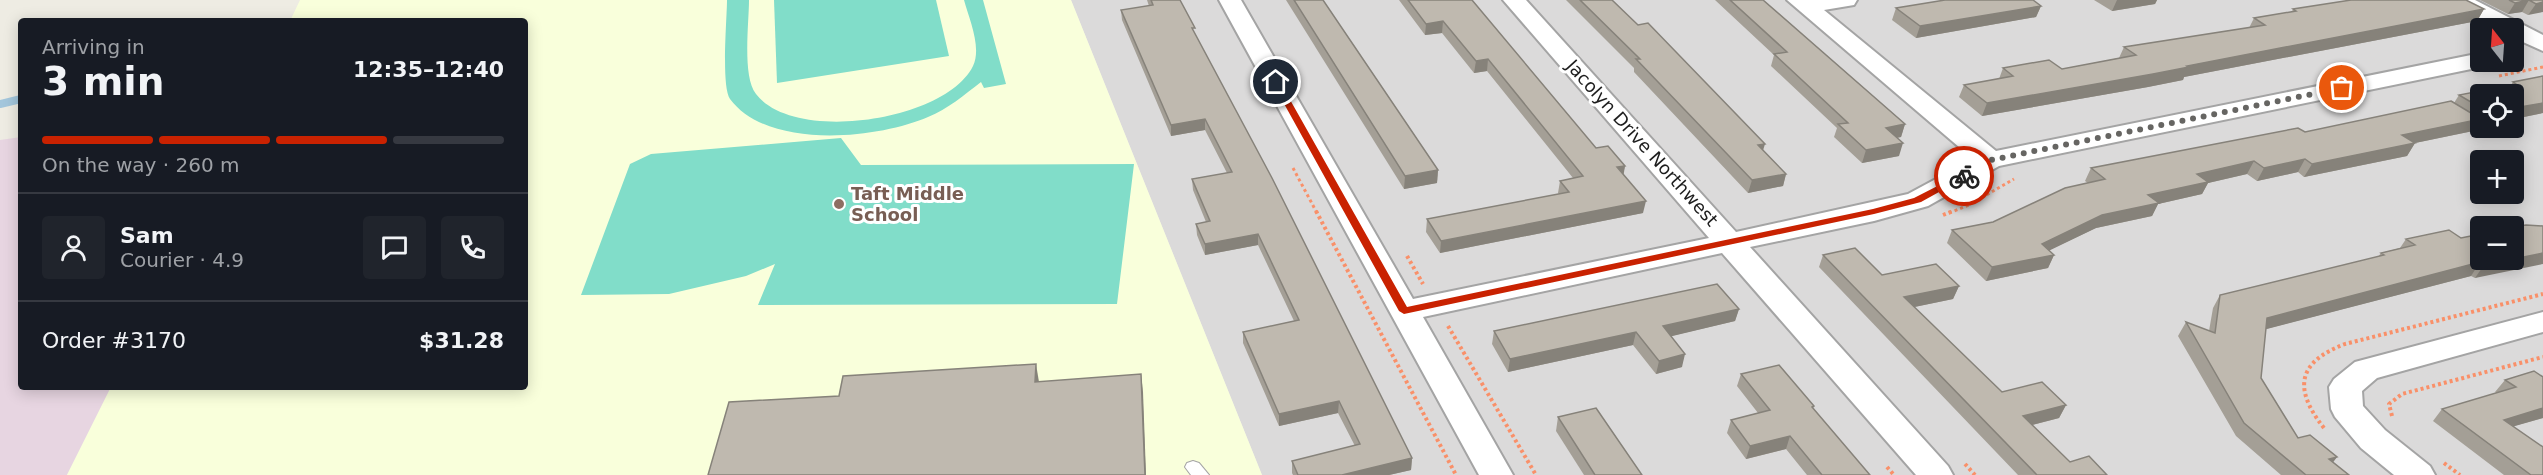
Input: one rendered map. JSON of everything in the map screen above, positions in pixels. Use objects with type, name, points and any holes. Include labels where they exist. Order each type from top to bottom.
[{"type":"street","points":[[1230,0],[1496,475]]},
{"type":"street","name":"Jacolyn Drive Northwest","points":[[1514,0],[1936,475]]},
{"type":"street","points":[[1802,3],[1846,0]]},
{"type":"street","points":[[2457,0],[2492,18]]},
{"type":"street","points":[[1802,3],[1991,160]]},
{"type":"street","points":[[2524,35],[2543,46]]},
{"type":"street","points":[[2524,51],[2543,46]]},
{"type":"street","points":[[1404,311],[1874,212],[1918,200],[1991,160],[2470,72]]},
{"type":"street","points":[[2430,468],[2373,439],[2347,409],[2345,387],[2366,370],[2543,322]]},
{"type":"path","points":[[2524,67],[2543,67]]},
{"type":"path","points":[[1287,158],[1456,475]]},
{"type":"path","points":[[1940,217],[1968,205],[2014,178]]},
{"type":"path","points":[[1442,316],[1536,475]]},
{"type":"path","points":[[2398,424],[2392,417],[2389,404],[2402,394],[2543,357]]},
{"type":"path","points":[[2430,468],[2460,475]]},
{"type":"shaded area","name":"Taft Middle School","points":[[300,0],[1071,0],[1262,475],[67,475],[110,390],[528,390],[528,18],[291,18]]},
{"type":"shaded area","points":[[727,0],[749,0],[748,62],[749,75],[756,94],[775,109],[802,118],[834,122],[869,119],[902,112],[933,101],[957,85],[973,66],[976,50],[974,33],[964,0],[983,0],[1006,84],[984,88],[981,82],[935,114],[881,131],[824,135],[796,133],[770,126],[747,115],[730,99],[727,92],[725,67]]},
{"type":"shaded area","points":[[774,0],[936,0],[949,56],[777,83]]},
{"type":"shaded area","points":[[1071,0],[2543,0],[2543,475],[1262,475]]},
{"type":"shaded area","points":[[18,137],[18,390],[110,390],[67,475],[0,475],[0,140]]},
{"type":"shaded area","points":[[841,138],[861,165],[1134,164],[1117,304],[758,305],[775,264],[746,276],[669,294],[581,295],[630,164],[651,154]]},
{"type":"building","points":[[1151,0],[1180,0],[1195,28],[1192,28],[1272,178],[1412,458],[1342,475],[1298,475],[1292,461],[1360,444],[1339,401],[1279,414],[1243,332],[1299,320],[1258,234],[1205,244],[1196,224],[1210,221],[1192,179],[1232,172],[1205,119],[1171,125],[1121,10],[1153,5]]},
{"type":"building","points":[[1294,0],[1323,0],[1438,170],[1405,176]]},
{"type":"building","points":[[1408,0],[1472,0],[1596,148],[1608,146],[1625,166],[1617,167],[1646,201],[1441,241],[1427,219],[1569,192],[1560,181],[1583,176],[1488,59],[1476,61],[1443,21],[1426,24]]},
{"type":"building","points":[[1580,0],[1612,0],[1638,25],[1648,23],[1765,144],[1758,145],[1786,174],[1752,180],[1636,59],[1640,59]]},
{"type":"building","points":[[1730,0],[1763,0],[1905,124],[1886,128],[1903,143],[1866,150],[1838,124],[1848,123],[1774,54],[1787,52]]},
{"type":"building","points":[[1945,0],[2033,0],[2041,6],[1920,26],[1896,8]]},
{"type":"building","points":[[2351,0],[2466,0],[2484,9],[2153,74],[1987,103],[1964,85],[2013,76],[2003,68],[2049,60],[2062,69],[2136,55],[2124,47],[2265,25],[2254,18]]},
{"type":"building","points":[[2509,0],[2529,0],[2515,3]]},
{"type":"building","points":[[2529,0],[2543,0],[2543,2],[2536,4]]},
{"type":"building","points":[[2543,76],[2543,103],[2524,106],[2524,84],[2513,82]]},
{"type":"building","points":[[2470,93],[2470,102],[2459,95]]},
{"type":"building","points":[[2451,101],[2470,112],[2470,121],[2402,135],[2415,143],[2312,164],[2305,159],[2264,168],[2254,161],[2197,174],[2208,182],[2148,195],[2159,203],[2102,215],[2042,244],[2054,255],[1992,267],[1952,230],[1993,222],[2065,188],[2105,179],[2091,168],[2298,128],[2305,132]]},
{"type":"building","points":[[2524,225],[2543,226],[2543,253],[2524,257]]},
{"type":"building","points":[[2449,230],[2461,238],[2470,236],[2470,265],[2267,318],[2261,378],[2298,438],[2310,435],[2337,457],[2329,459],[2349,475],[2306,475],[2244,423],[2186,322],[2215,333],[2220,295],[2384,255],[2381,253],[2415,245],[2406,239]]},
{"type":"building","points":[[1855,248],[1882,275],[1936,264],[1959,286],[1904,297],[2002,392],[2042,382],[2066,405],[2023,416],[2070,462],[2089,456],[2107,475],[2037,475],[1823,255]]},
{"type":"building","points":[[1717,284],[1739,309],[1663,326],[1685,354],[1659,361],[1636,332],[1510,359],[1494,331]]},
{"type":"building","points":[[1036,364],[1035,382],[1141,374],[1145,475],[708,475],[729,402],[839,396],[843,376]]},
{"type":"building","points":[[1779,365],[1870,475],[1822,475],[1790,436],[1750,446],[1731,420],[1770,410],[1741,374]]},
{"type":"building","points":[[2534,371],[2543,377],[2543,408],[2504,420],[2543,447],[2543,475],[2531,475],[2442,409],[2516,387],[2505,380]]},
{"type":"building","points":[[1596,408],[1642,475],[1595,475],[1558,417]]},
{"type":"waterway","points":[[0,104],[18,100]]},
{"type":"way so far","points":[[1964,176],[1991,160],[2342,88]]},
{"type":"place","name":"Taft Middle School","points":[[839,204]]},
{"type":"route","points":[[1276,82],[1404,311],[1874,212],[1918,200],[1964,176]]}]
